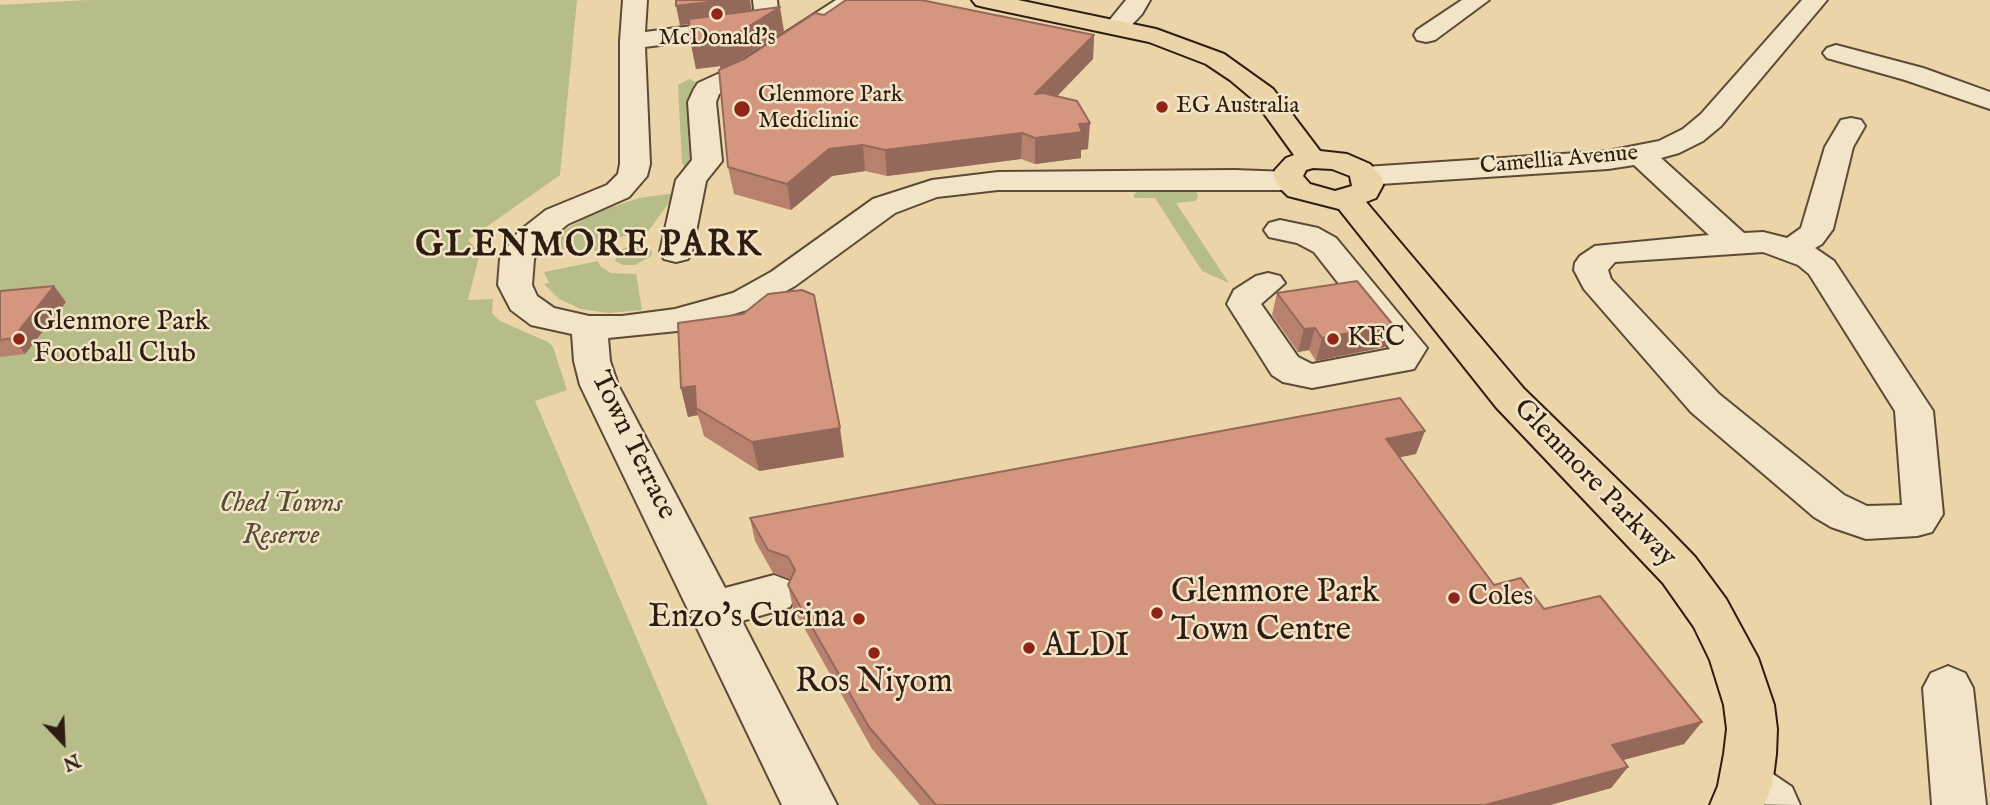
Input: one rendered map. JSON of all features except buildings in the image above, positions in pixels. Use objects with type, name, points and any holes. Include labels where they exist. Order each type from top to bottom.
[{"type":"main road","points":[[984,0],[1116,27],[1184,46],[1215,59],[1239,74],[1264,95],[1293,132],[1301,170],[1299,190],[1319,198],[1356,187]]},
{"type":"main road","name":"Glenmore Parkway","points":[[1356,187],[1510,398],[1649,537],[1697,592],[1734,658],[1749,705],[1752,729],[1752,799]]},
{"type":"street","points":[[635,0],[632,41],[635,163],[632,176],[612,194],[574,208],[543,227],[524,246],[514,270],[518,294],[529,308],[553,321],[589,327],[622,327],[703,314],[745,300],[783,279],[884,206],[932,189],[999,181],[1213,178],[1301,170]]},
{"type":"street","points":[[632,41],[764,24],[767,21],[765,0]]},
{"type":"street","points":[[1116,27],[1138,0]]},
{"type":"street","points":[[1426,35],[1477,0]]},
{"type":"street","name":"Camellia Avenue","points":[[1356,187],[1608,160],[1640,155],[1682,142],[1702,128],[1815,0]]},
{"type":"street","points":[[676,252],[691,180],[707,161],[702,102],[707,89],[740,74],[860,1]]},
{"type":"street","points":[[1836,53],[1924,78],[1990,101]]},
{"type":"street","points":[[1791,249],[1811,237],[1816,229],[1839,147],[1851,126]]},
{"type":"street","points":[[1640,155],[1736,243]]},
{"type":"street","points":[[1268,283],[1246,297],[1244,304],[1285,366],[1296,373],[1312,376],[1401,360],[1407,354],[1409,348],[1325,245],[1307,235],[1280,230]]},
{"type":"street","points":[[1763,242],[1791,249],[1810,258],[1822,268],[1910,402],[1914,411],[1923,506],[1922,514],[1917,520],[1866,523],[1829,506],[1705,403],[1596,282],[1591,270],[1592,263],[1607,253],[1736,243],[1763,242]]},
{"type":"street","name":"Town Terrace","points":[[589,327],[592,361],[599,385],[810,805]]},
{"type":"street","points":[[713,610],[774,594]]},
{"type":"street","points":[[1948,688],[1959,805]]},
{"type":"green space","name":"Ched Towns Reserve","points":[[87,0],[577,0],[560,175],[468,240],[480,253],[468,300],[493,299],[492,313],[500,321],[548,342],[553,347],[567,390],[535,401],[708,805],[0,805],[0,5]]},
{"type":"green space","points":[[689,79],[698,83],[694,158],[686,168],[682,163],[678,85]]},
{"type":"green space","points":[[1144,188],[1190,188],[1197,193],[1198,198],[1195,201],[1176,203],[1229,283],[1202,271],[1155,198],[1134,198],[1134,194]]},
{"type":"green space","points":[[676,193],[647,233],[623,236],[600,251],[547,248],[563,231],[594,213],[639,198]]},
{"type":"green space","points":[[634,244],[650,247],[650,257],[635,265],[623,265],[615,261],[618,251]]},
{"type":"green space","points":[[598,261],[601,267],[611,273],[636,274],[642,310],[608,313],[581,309],[559,299],[544,284],[549,283],[544,272]]},
{"type":"place","name":"McDonald's","points":[[717,14]]},
{"type":"place","name":"EG Australia","points":[[1162,107]]},
{"type":"place","name":"Glenmore Park Mediclinic","points":[[742,109]]},
{"type":"place","name":"Glenmore Park Football Club","points":[[19,339]]},
{"type":"place","name":"KFC","points":[[1333,339]]},
{"type":"place","name":"Coles","points":[[1454,598]]},
{"type":"place","name":"Glenmore Park Town Centre","points":[[1157,613]]},
{"type":"place","name":"Enzo's Cucina","points":[[859,619]]},
{"type":"place","name":"ALDI","points":[[1029,648]]},
{"type":"place","name":"Ros Niyom","points":[[874,653]]},
{"type":"district","name":"GLENMORE PARK","points":[[589,248]]}]
